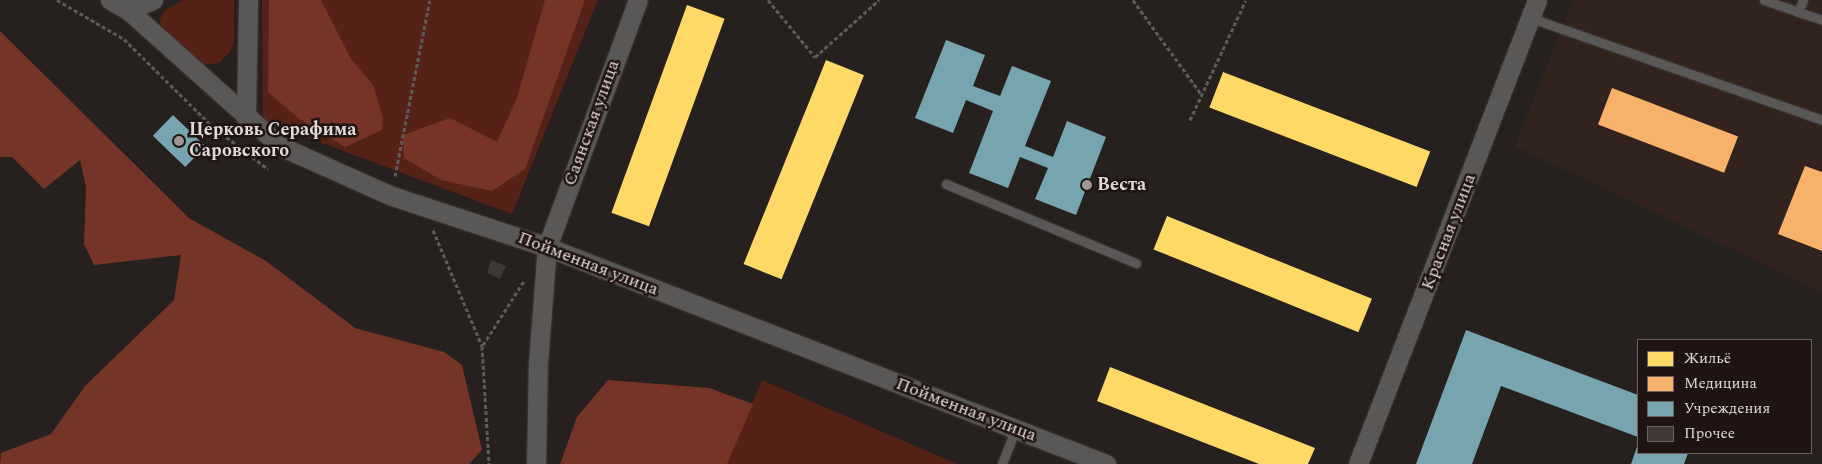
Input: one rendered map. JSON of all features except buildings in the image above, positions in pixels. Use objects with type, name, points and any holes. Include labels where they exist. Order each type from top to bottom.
[{"type":"street","name":"Пойменная улица","points":[[110,0],[128,10],[246,118],[280,146],[392,196],[547,247],[1106,464]]},
{"type":"street","points":[[128,10],[153,0]]},
{"type":"street","points":[[246,118],[248,0]]},
{"type":"street","name":"Саянская улица","points":[[536,464],[538,363],[547,247],[638,0]]},
{"type":"street","name":"Красная улица","points":[[1358,464],[1537,0]]},
{"type":"lane","points":[[1764,0],[1822,20]]},
{"type":"lane","points":[[1798,12],[1803,0]]},
{"type":"lane","points":[[1531,18],[1822,120]]},
{"type":"lane","points":[[946,184],[1136,263]]},
{"type":"lane","points":[[1002,464],[1015,430]]},
{"type":"path","points":[[57,0],[124,38],[211,125],[268,168]]},
{"type":"path","points":[[392,196],[430,0]]},
{"type":"path","points":[[768,0],[815,57],[879,0]]},
{"type":"path","points":[[1133,0],[1202,94]]},
{"type":"path","points":[[1190,120],[1246,0]]},
{"type":"path","points":[[423,206],[482,346],[489,464]]},
{"type":"path","points":[[482,346],[525,280]]},
{"type":"shaded area","points":[[183,0],[234,0],[234,41],[231,51],[219,63],[203,65],[166,34],[161,27],[160,20],[165,10]]},
{"type":"shaded area","points":[[262,0],[598,0],[512,214],[263,121]]},
{"type":"shaded area","points":[[269,0],[321,0],[351,59],[373,85],[383,118],[382,130],[345,147],[298,118],[268,92]]},
{"type":"shaded area","points":[[545,0],[585,0],[525,169],[492,191],[441,180],[404,158],[403,135],[450,118],[497,142],[517,98]]},
{"type":"shaded area","points":[[1573,0],[1822,0],[1822,292],[1515,146]]},
{"type":"shaded area","points":[[0,31],[189,218],[266,261],[355,328],[444,352],[462,365],[482,450],[469,464],[0,464],[1,453],[51,434],[85,386],[174,300],[181,255],[94,265],[84,244],[86,187],[80,160],[44,189],[12,157],[0,157]]},
{"type":"shaded area","points":[[608,380],[709,388],[753,404],[727,464],[560,464],[577,417]]},
{"type":"shaded area","points":[[762,380],[957,464],[727,464]]},
{"type":"place","name":"Церковь Серафима Саровского","points":[[179,141]]},
{"type":"place","name":"Веста","points":[[1087,185]]}]
